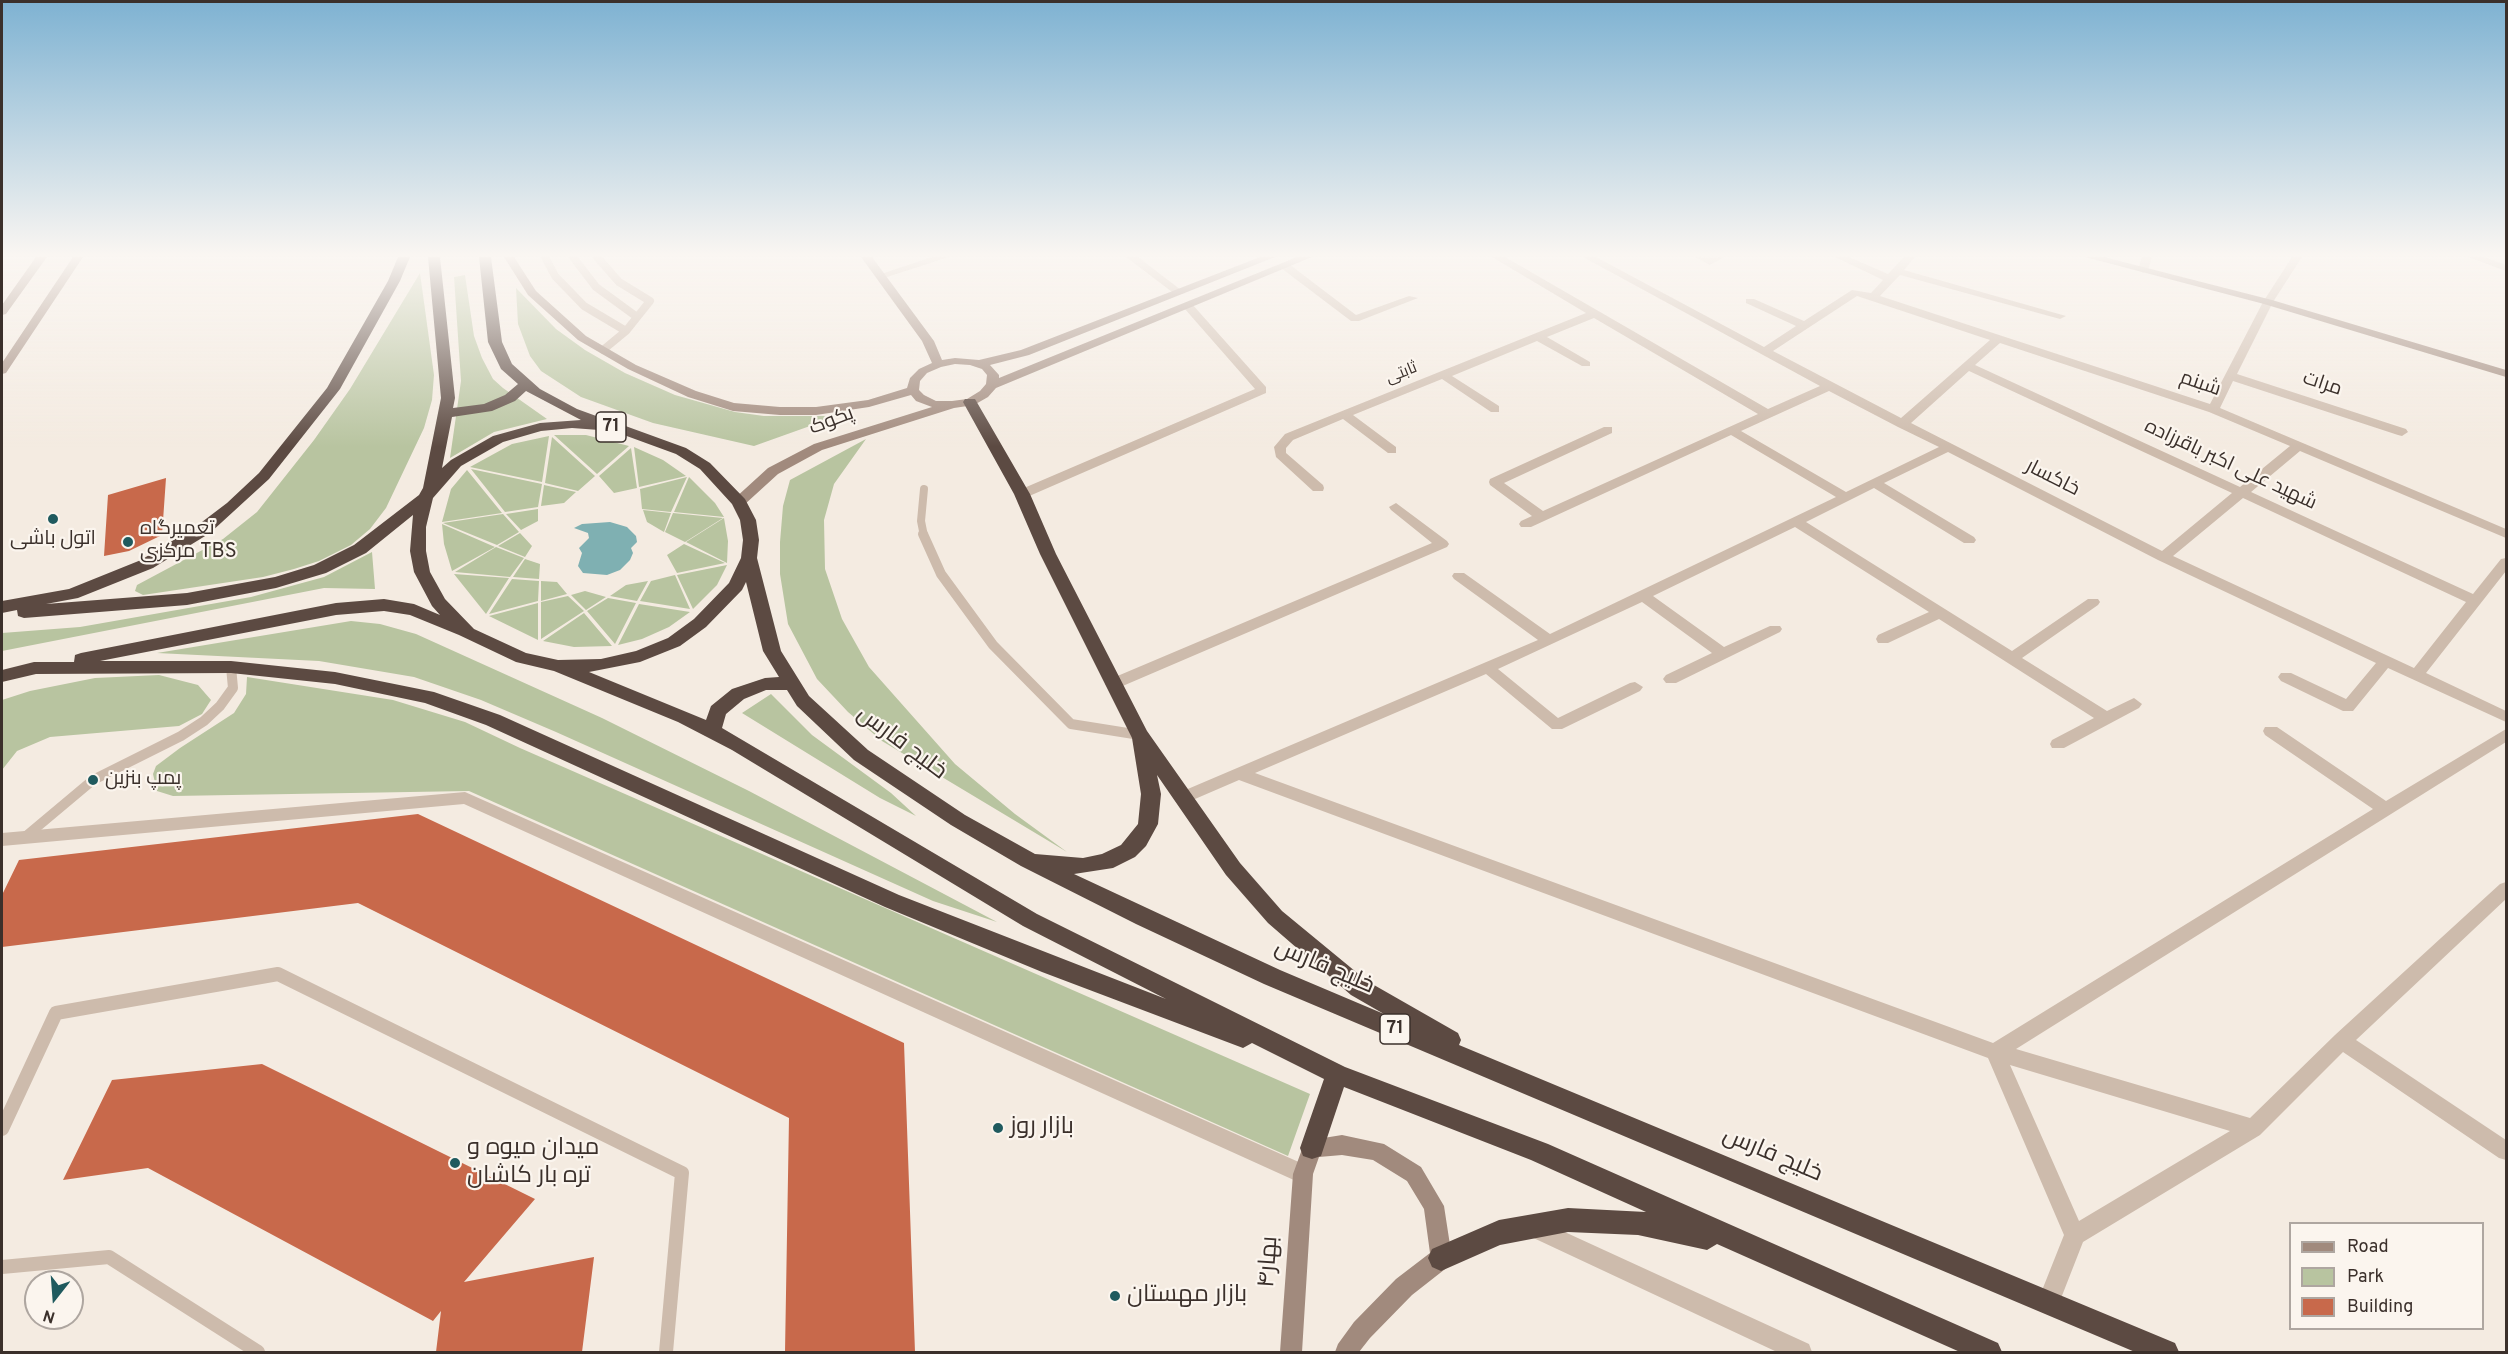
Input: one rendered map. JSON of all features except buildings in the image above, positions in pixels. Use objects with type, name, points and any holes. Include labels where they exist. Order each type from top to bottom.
[{"type":"highway","points":[[2,607],[72,594],[111,580],[147,564],[204,529],[233,506],[264,476],[333,389],[372,320]]},
{"type":"highway","name":"71","points":[[441,320],[448,375],[445,414],[428,493],[418,527],[418,551],[422,572],[443,608],[468,633],[522,658],[558,666],[685,717],[832,799],[1030,920],[1337,1074],[1539,1152],[1989,1353]]},
{"type":"highway","name":"71","points":[[491,320],[495,342],[506,366],[525,385],[572,412],[681,451],[705,466],[739,502],[748,520],[751,540],[749,558],[736,586],[716,610],[674,642],[640,656],[602,665],[558,666]]},
{"type":"highway","points":[[445,414],[488,408],[510,398],[525,385]]},
{"type":"highway","points":[[970,402],[1022,494],[1113,684],[1140,735],[1233,869],[1275,918],[1359,988],[1420,1024],[1561,1098]]},
{"type":"highway","name":"71","points":[[428,493],[456,463],[498,439],[551,426],[572,424],[615,427]]},
{"type":"highway","points":[[2,612],[49,612],[187,599],[276,582],[320,569],[360,549],[428,493]]},
{"type":"highway","name":"خلیج فارس","points":[[749,558],[772,651],[804,701],[861,755],[958,820],[1028,860],[1143,918],[1272,977],[2166,1353]]},
{"type":"highway","points":[[2,676],[336,609],[384,605],[414,610],[468,633]]},
{"type":"highway","points":[[34,668],[231,667],[335,678],[428,697],[493,720],[892,901],[1050,965],[1337,1074],[1312,1148]]},
{"type":"highway","points":[[711,731],[718,711],[738,694],[765,684],[792,683]]},
{"type":"highway","points":[[1028,860],[1061,866],[1094,864],[1117,857],[1139,840],[1148,824],[1150,794],[1140,735]]},
{"type":"highway","points":[[1441,1258],[1499,1233],[1568,1220],[1638,1223],[1682,1230],[1771,1255]]},
{"type":"street","points":[[2,371],[36,320]]},
{"type":"street","points":[[562,320],[582,338],[632,367],[692,394],[733,407],[816,411],[869,403],[913,390]]},
{"type":"street","points":[[913,320],[928,341],[938,364]]},
{"type":"street","points":[[978,364],[1025,353],[1110,320]]},
{"type":"street","points":[[970,402],[984,394],[992,385],[1153,320]]},
{"type":"street","points":[[1022,494],[1262,390],[1200,320]]},
{"type":"street","name":"ثابتی","points":[[1318,488],[1280,454],[1281,447],[1289,437],[1579,320]]},
{"type":"street","points":[[1605,320],[1767,414]]},
{"type":"street","name":"خاکسار","points":[[1705,320],[1947,448],[2163,556],[2506,717]]},
{"type":"street","points":[[1792,320],[1803,325]]},
{"type":"street","name":"شبنم","points":[[1803,325],[1811,320]]},
{"type":"street","name":"شبنم","points":[[1939,320],[2213,409],[2506,534]]},
{"type":"street","points":[[2213,409],[2259,320]]},
{"type":"street","points":[[2328,320],[2506,374]]},
{"type":"street","points":[[1764,352],[1803,325]]},
{"type":"street","points":[[1538,337],[1587,364]]},
{"type":"street","points":[[1902,424],[1997,340]]},
{"type":"street","points":[[913,390],[914,380],[923,371],[938,364],[955,361],[986,367],[993,375],[992,385]]},
{"type":"street","name":"شهید علی اکبر باقرزاده","points":[[1968,366],[2476,601]]},
{"type":"street","points":[[1443,375],[1495,409]]},
{"type":"street","name":"مرات","points":[[2230,376],[2402,432]]},
{"type":"street","points":[[1526,524],[1829,386]]},
{"type":"street","points":[[913,390],[927,401],[952,405]]},
{"type":"street","name":"پکوک","points":[[739,502],[773,471],[818,447],[952,405],[970,402]]},
{"type":"street","points":[[1345,415],[1392,450]]},
{"type":"street","points":[[1542,517],[1495,482],[1608,430]]},
{"type":"street","points":[[1732,431],[1847,498]]},
{"type":"street","points":[[2163,556],[2242,494],[2298,446]]},
{"type":"street","points":[[1182,798],[1549,641],[1947,448]]},
{"type":"street","points":[[1876,484],[1970,540]]},
{"type":"street","points":[[1113,684],[1442,544],[1396,507]]},
{"type":"street","points":[[1797,522],[2106,718]]},
{"type":"street","points":[[2417,674],[2506,562]]},
{"type":"street","points":[[1459,576],[1549,641]]},
{"type":"street","points":[[1643,596],[1723,654]]},
{"type":"street","points":[[2012,658],[2093,602]]},
{"type":"street","points":[[1883,639],[1940,613]]},
{"type":"street","points":[[1671,679],[1775,629]]},
{"type":"street","points":[[2286,677],[2348,707],[2387,660]]},
{"type":"street","points":[[1488,668],[1557,724],[1635,687]]},
{"type":"street","points":[[2058,744],[2134,704]]},
{"type":"street","points":[[2271,731],[2386,810]]},
{"type":"street","points":[[1995,1052],[2506,735]]},
{"type":"street","points":[[1240,774],[1995,1052],[2253,1128]]},
{"type":"street","points":[[2,840],[465,798],[1302,1174]]},
{"type":"street","points":[[2048,1303],[2075,1234],[2253,1128],[2342,1041],[2506,889]]},
{"type":"street","points":[[2342,1041],[2506,1151]]},
{"type":"street","points":[[1995,1052],[2075,1234]]},
{"type":"street","points":[[1312,1148],[1342,1145],[1377,1151],[1414,1174],[1434,1206],[1441,1258],[1404,1287],[1362,1330],[1346,1353]]},
{"type":"street","name":"بهار۴","points":[[1292,1353],[1302,1174],[1312,1148]]},
{"type":"street","points":[[1533,1227],[1801,1353]]},
{"type":"lane","points":[[608,320],[626,331]]},
{"type":"lane","points":[[603,350],[626,331],[634,320]]},
{"type":"lane","points":[[924,489],[921,521],[924,538],[941,574],[993,645],[1071,724],[1140,735]]},
{"type":"lane","points":[[25,837],[93,780],[181,736],[204,721],[220,706],[233,688],[231,667]]},
{"type":"lane","points":[[2,1129],[56,1013],[278,974],[681,1173],[666,1353]]},
{"type":"lane","points":[[2,1267],[110,1257],[258,1353]]},
{"type":"green space","points":[[392,320],[426,320],[434,375],[432,400],[424,428],[386,508],[370,529],[351,545],[319,561],[294,569],[263,577],[143,595],[135,591],[137,585],[223,539],[257,512],[314,440],[350,389]]},
{"type":"green space","points":[[457,320],[472,320],[474,336],[493,379],[547,419],[494,432],[450,458],[461,381]]},
{"type":"green space","points":[[518,320],[547,320],[585,350],[625,373],[675,395],[735,412],[764,416],[838,416],[754,446],[653,423],[581,397],[541,371],[530,356]]},
{"type":"green space","points":[[554,435],[586,435],[629,446],[597,474]]},
{"type":"green space","points":[[549,436],[542,482],[470,467],[512,444]]},
{"type":"green space","points":[[552,437],[595,476],[578,491],[545,483]]},
{"type":"green space","points":[[866,439],[834,484],[824,520],[825,569],[842,619],[869,667],[955,764],[1015,814],[1067,852],[882,741],[848,712],[817,679],[788,624],[780,574],[780,542],[783,506],[790,480]]},
{"type":"green space","points":[[634,447],[663,460],[686,476],[639,487]]},
{"type":"green space","points":[[631,448],[637,488],[614,493],[599,476]]},
{"type":"green space","points":[[471,469],[542,484],[538,507],[505,512]]},
{"type":"green space","points":[[467,470],[502,513],[442,522],[451,489]]},
{"type":"green space","points":[[687,477],[671,512],[642,509],[640,489]]},
{"type":"green space","points":[[689,477],[715,503],[724,517],[674,512]]},
{"type":"green space","points":[[544,485],[576,492],[564,503],[541,506]]},
{"type":"green space","points":[[538,509],[538,521],[521,530],[506,514]]},
{"type":"green space","points":[[643,510],[671,513],[664,532],[647,522]]},
{"type":"green space","points":[[673,513],[723,518],[685,542],[665,532]]},
{"type":"green space","points":[[503,514],[519,532],[497,545],[443,523]]},
{"type":"green space","points":[[724,518],[728,541],[727,563],[686,542]]},
{"type":"green space","points":[[442,524],[495,547],[452,571],[444,544]]},
{"type":"green space","points":[[520,533],[532,546],[525,557],[498,546]]},
{"type":"green space","points":[[684,544],[725,563],[677,573],[667,555]]},
{"type":"green space","points":[[496,547],[524,558],[510,577],[455,572]]},
{"type":"green space","points":[[372,552],[375,589],[324,588],[2,651],[2,633],[80,627],[251,597],[324,577]]},
{"type":"green space","points":[[525,559],[540,564],[539,579],[513,577]]},
{"type":"green space","points":[[727,565],[717,585],[693,609],[677,575]]},
{"type":"green space","points":[[454,574],[509,578],[486,614]]},
{"type":"green space","points":[[675,575],[690,609],[640,601],[651,581]]},
{"type":"green space","points":[[512,579],[539,581],[538,601],[489,614]]},
{"type":"green space","points":[[541,581],[557,582],[567,594],[541,601]]},
{"type":"green space","points":[[648,581],[637,601],[610,596],[626,585]]},
{"type":"green space","points":[[585,591],[606,597],[586,610],[571,595]]},
{"type":"green space","points":[[568,596],[584,611],[541,639],[541,602]]},
{"type":"green space","points":[[608,598],[636,603],[615,644],[587,611]]},
{"type":"green space","points":[[538,603],[538,640],[489,616]]},
{"type":"green space","points":[[639,604],[690,612],[669,627],[642,639],[618,645]]},
{"type":"green space","points":[[584,613],[612,646],[574,647],[543,641]]},
{"type":"green space","points":[[351,621],[380,624],[416,634],[602,718],[749,791],[997,922],[933,901],[556,732],[481,700],[414,677],[319,661],[157,653]]},
{"type":"green space","points":[[159,675],[198,685],[211,700],[202,714],[179,726],[50,737],[17,751],[2,770],[2,700],[30,691],[95,678]]},
{"type":"green space","points":[[247,677],[393,700],[465,722],[1310,1094],[1288,1156],[469,791],[173,796],[157,791],[153,774],[156,766],[234,713],[246,694]]},
{"type":"green space","points":[[771,694],[812,735],[891,793],[916,816],[880,798],[742,713]]},
{"type":"water","points":[[610,522],[627,527],[636,536],[637,542],[631,548],[633,553],[630,560],[620,570],[607,575],[583,573],[578,566],[582,553],[579,548],[589,538],[588,533],[574,528],[582,524]]},
{"type":"place","name":"اتول باشی","points":[[53,519]]},
{"type":"place","name":"تعمیرگاه مرکزی TBS","points":[[128,542]]},
{"type":"place","name":"پمپ بنزین","points":[[93,780]]},
{"type":"place","name":"بازار روز","points":[[998,1128]]},
{"type":"place","name":"میدان میوه و تره بار کاشان","points":[[455,1163]]},
{"type":"place","name":"بازار مهستان","points":[[1115,1296]]}]
